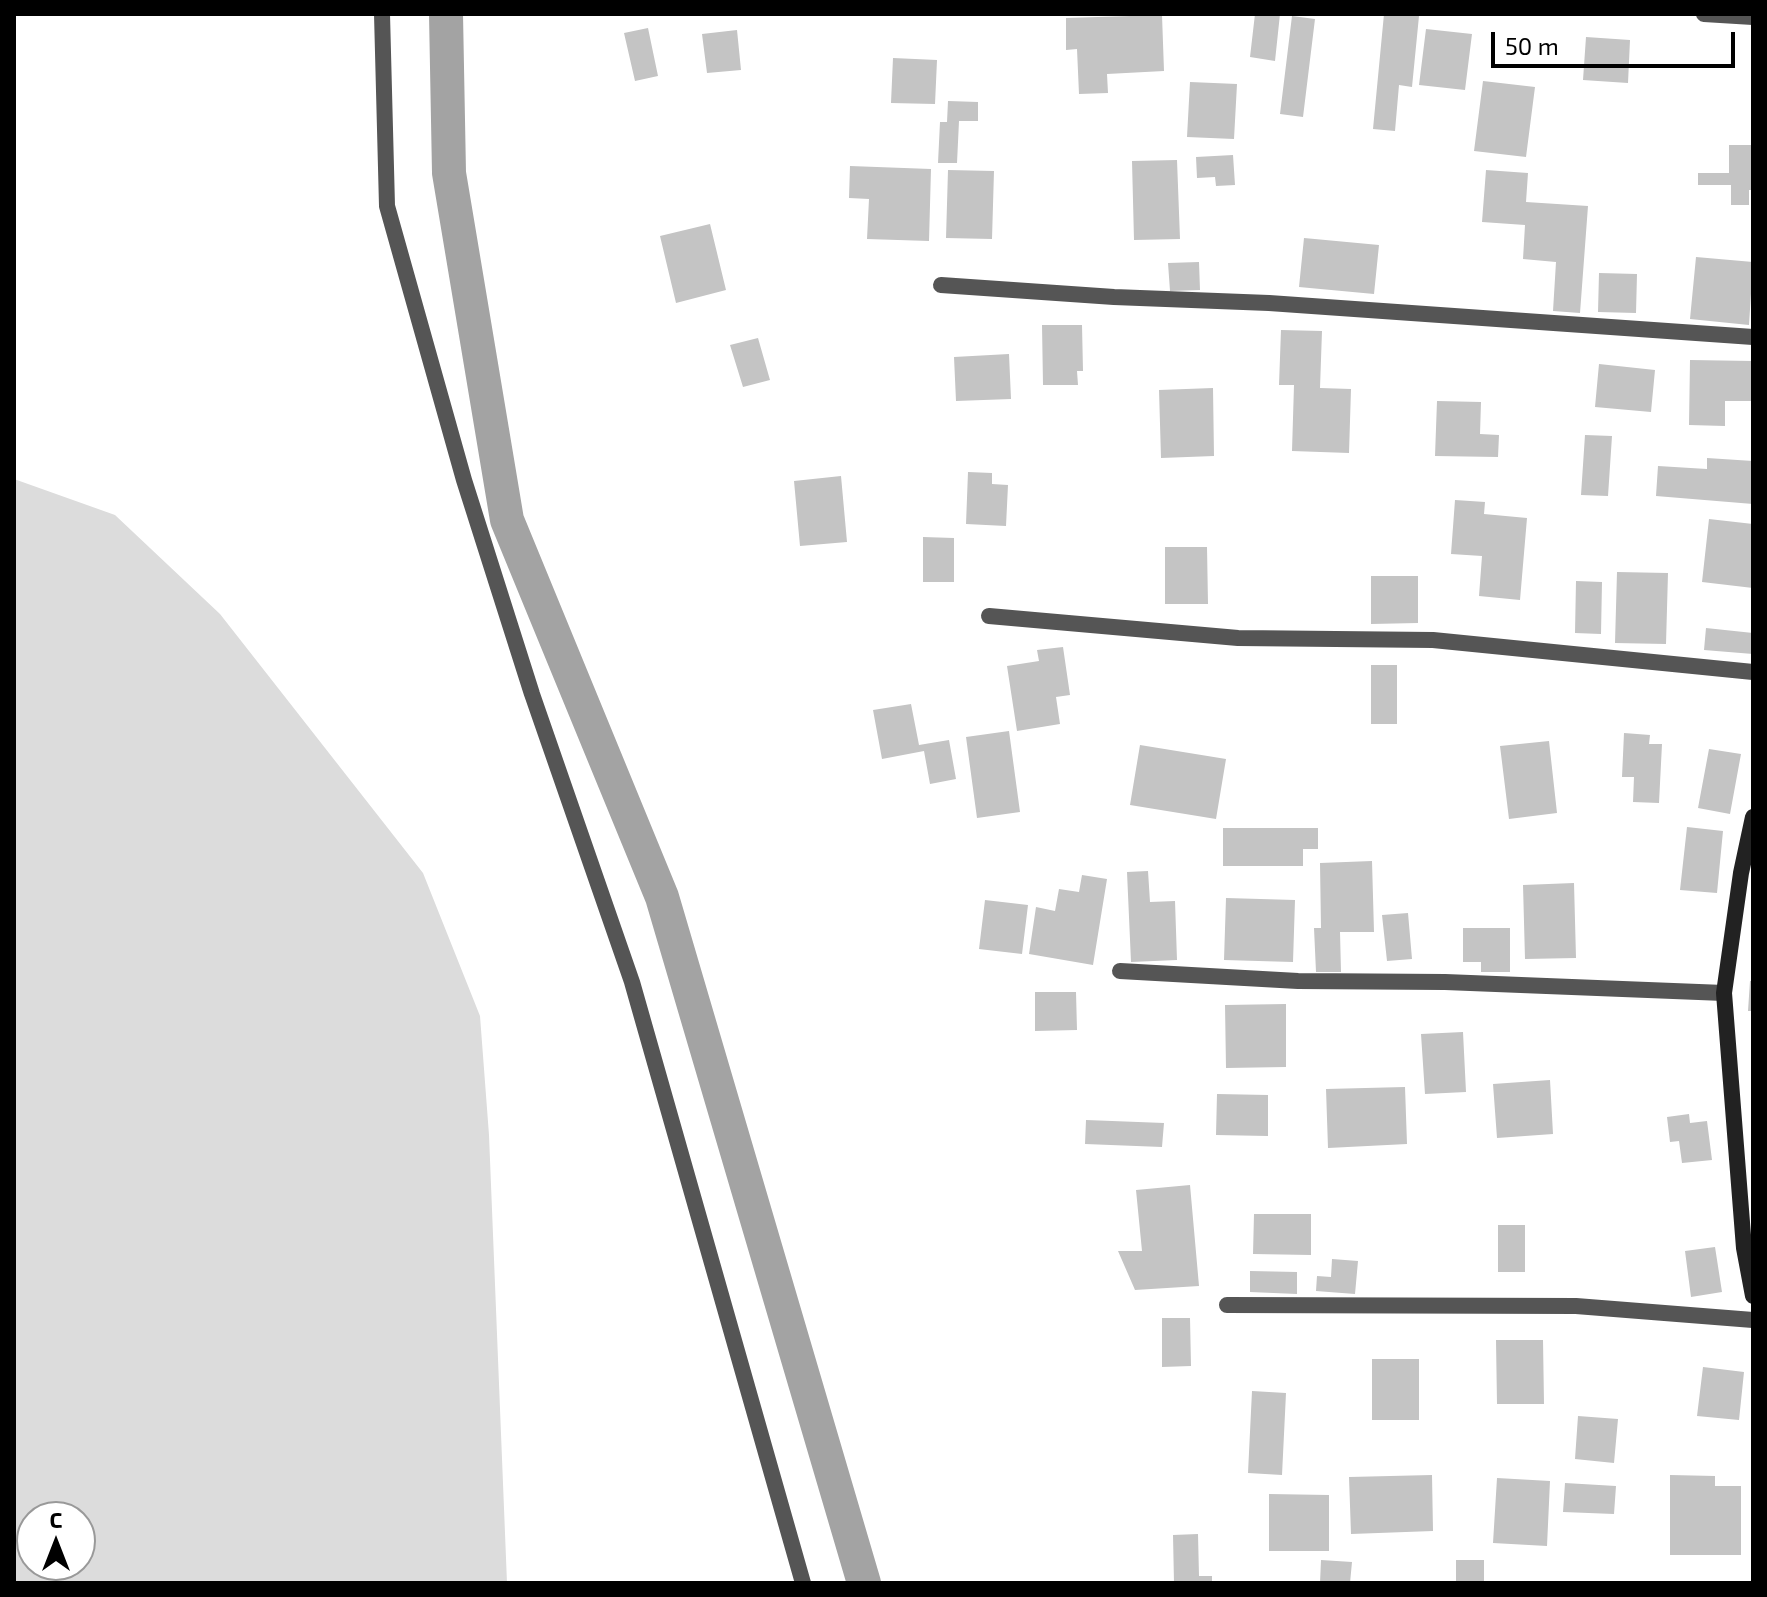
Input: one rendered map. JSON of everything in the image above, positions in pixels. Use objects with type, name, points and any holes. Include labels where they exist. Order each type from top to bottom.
[{"type":"street","points":[[382,14],[387,206],[464,480],[532,694],[632,982],[803,1583]]},
{"type":"street","points":[[1704,14],[1753,17]]},
{"type":"street","points":[[941,285],[1114,297],[1269,303],[1753,337]]},
{"type":"street","points":[[989,616],[1238,638],[1433,640],[1753,672]]},
{"type":"street","points":[[1753,817],[1741,873],[1724,993],[1744,1248],[1753,1296]]},
{"type":"street","points":[[1120,971],[1298,981],[1477,983],[1724,993]]},
{"type":"street","points":[[1744,1248],[1753,1227]]},
{"type":"street","points":[[1227,1305],[1576,1306],[1753,1320]]},
{"type":"shaded area","points":[[14,479],[115,515],[220,614],[423,873],[480,1016],[489,1135],[507,1583],[14,1583]]},
{"type":"building","points":[[1255,14],[1280,14],[1275,61],[1250,57]]},
{"type":"building","points":[[1384,14],[1419,16],[1412,87],[1399,85],[1395,131],[1373,129]]},
{"type":"building","points":[[1162,15],[1164,71],[1107,74],[1108,93],[1079,94],[1077,49],[1066,50],[1066,18]]},
{"type":"building","points":[[1292,16],[1315,19],[1303,117],[1280,114]]},
{"type":"building","points":[[648,28],[658,76],[635,81],[624,33]]},
{"type":"building","points":[[1426,29],[1472,34],[1465,90],[1419,85]]},
{"type":"building","points":[[737,30],[741,70],[707,73],[702,34]]},
{"type":"building","points":[[1586,37],[1630,40],[1628,83],[1583,80]]},
{"type":"building","points":[[893,58],[937,60],[935,104],[891,103]]},
{"type":"building","points":[[1483,81],[1535,87],[1526,157],[1474,151]]},
{"type":"building","points":[[1190,82],[1237,84],[1234,139],[1187,137]]},
{"type":"building","points":[[948,101],[978,102],[978,121],[959,121],[957,163],[938,163],[940,122],[947,122]]},
{"type":"building","points":[[1729,145],[1753,145],[1753,190],[1749,190],[1749,205],[1731,205],[1731,185],[1698,185],[1698,173],[1729,173]]},
{"type":"building","points":[[1233,155],[1235,185],[1216,186],[1215,177],[1197,178],[1196,157]]},
{"type":"building","points":[[1177,160],[1180,239],[1134,240],[1132,161]]},
{"type":"building","points":[[850,166],[931,169],[929,241],[867,239],[869,199],[849,198]]},
{"type":"building","points":[[948,170],[994,171],[992,239],[946,238]]},
{"type":"building","points":[[1486,170],[1528,173],[1526,202],[1588,206],[1580,313],[1553,311],[1556,262],[1523,259],[1525,225],[1482,222]]},
{"type":"building","points":[[710,224],[726,290],[676,303],[660,236]]},
{"type":"building","points":[[1304,238],[1379,245],[1374,294],[1299,287]]},
{"type":"building","points":[[1696,257],[1753,262],[1749,325],[1690,319]]},
{"type":"building","points":[[1199,262],[1200,290],[1170,291],[1168,263]]},
{"type":"building","points":[[1599,273],[1637,274],[1636,313],[1598,312]]},
{"type":"building","points":[[1042,325],[1082,325],[1083,371],[1077,371],[1078,385],[1043,385]]},
{"type":"building","points":[[1281,330],[1322,331],[1320,388],[1351,389],[1349,453],[1292,451],[1294,385],[1279,385]]},
{"type":"building","points":[[758,338],[770,380],[743,387],[730,345]]},
{"type":"building","points":[[1009,354],[1011,399],[956,401],[954,357]]},
{"type":"building","points":[[1690,360],[1753,361],[1753,401],[1725,401],[1725,426],[1689,425]]},
{"type":"building","points":[[1599,364],[1655,370],[1651,412],[1595,407]]},
{"type":"building","points":[[1213,388],[1214,456],[1161,458],[1159,390]]},
{"type":"building","points":[[1437,401],[1481,402],[1480,434],[1499,435],[1498,457],[1435,456]]},
{"type":"building","points":[[1585,435],[1612,436],[1608,496],[1581,495]]},
{"type":"building","points":[[1707,458],[1753,461],[1753,504],[1656,496],[1658,466],[1707,469]]},
{"type":"building","points":[[968,472],[992,473],[992,484],[1008,485],[1006,526],[966,524]]},
{"type":"building","points":[[841,476],[847,542],[800,546],[794,481]]},
{"type":"building","points":[[1455,500],[1485,502],[1484,514],[1527,518],[1520,600],[1479,596],[1482,556],[1451,554]]},
{"type":"building","points":[[1709,519],[1753,524],[1753,588],[1702,582]]},
{"type":"building","points":[[923,537],[954,538],[954,582],[923,582]]},
{"type":"building","points":[[1165,547],[1207,547],[1208,604],[1165,604]]},
{"type":"building","points":[[1617,572],[1668,573],[1666,644],[1615,643]]},
{"type":"building","points":[[1371,576],[1418,576],[1418,623],[1371,624]]},
{"type":"building","points":[[1576,581],[1602,582],[1601,634],[1575,633]]},
{"type":"building","points":[[1706,628],[1753,633],[1753,654],[1704,650]]},
{"type":"building","points":[[1063,647],[1070,695],[1056,697],[1060,724],[1017,731],[1007,666],[1039,661],[1037,650]]},
{"type":"building","points":[[1371,665],[1397,665],[1397,724],[1371,724]]},
{"type":"building","points":[[911,704],[919,745],[949,740],[956,779],[930,784],[924,751],[882,759],[873,710]]},
{"type":"building","points":[[1009,731],[1020,812],[977,818],[966,737]]},
{"type":"building","points":[[1624,733],[1650,735],[1649,744],[1662,744],[1659,803],[1633,802],[1634,777],[1622,777]]},
{"type":"building","points":[[1549,741],[1557,813],[1509,819],[1500,746]]},
{"type":"building","points":[[1140,745],[1226,759],[1216,819],[1130,805]]},
{"type":"building","points":[[1709,749],[1741,754],[1730,814],[1698,808]]},
{"type":"building","points":[[1687,827],[1723,831],[1717,893],[1680,890]]},
{"type":"building","points":[[1223,828],[1318,828],[1318,849],[1303,849],[1303,866],[1223,866]]},
{"type":"building","points":[[1372,861],[1374,932],[1340,932],[1341,972],[1316,972],[1314,928],[1321,928],[1320,863]]},
{"type":"building","points":[[1148,871],[1150,902],[1175,901],[1177,960],[1131,962],[1127,872]]},
{"type":"building","points":[[1082,875],[1107,879],[1093,965],[1029,954],[1036,907],[1055,911],[1059,889],[1079,892]]},
{"type":"building","points":[[1574,883],[1576,958],[1525,959],[1523,885]]},
{"type":"building","points":[[1226,898],[1295,900],[1293,962],[1224,960]]},
{"type":"building","points":[[985,900],[1028,905],[1022,954],[979,949]]},
{"type":"building","points":[[1408,913],[1412,959],[1387,961],[1382,915]]},
{"type":"building","points":[[1463,928],[1510,928],[1510,972],[1481,972],[1481,962],[1463,962]]},
{"type":"building","points":[[1750,981],[1753,981],[1753,1011],[1748,1011]]},
{"type":"building","points":[[1035,992],[1076,992],[1077,1030],[1035,1031]]},
{"type":"building","points":[[1286,1004],[1286,1067],[1226,1068],[1225,1005]]},
{"type":"building","points":[[1463,1032],[1466,1092],[1425,1094],[1421,1034]]},
{"type":"building","points":[[1550,1080],[1553,1134],[1497,1138],[1493,1084]]},
{"type":"building","points":[[1405,1087],[1407,1144],[1328,1148],[1326,1089]]},
{"type":"building","points":[[1217,1094],[1268,1095],[1268,1136],[1216,1135]]},
{"type":"building","points":[[1689,1114],[1690,1123],[1707,1121],[1712,1160],[1682,1163],[1679,1141],[1670,1142],[1667,1117]]},
{"type":"building","points":[[1086,1120],[1164,1123],[1162,1147],[1085,1144]]},
{"type":"building","points":[[1190,1185],[1199,1286],[1135,1290],[1118,1251],[1142,1251],[1136,1190]]},
{"type":"building","points":[[1254,1214],[1311,1214],[1311,1255],[1253,1254]]},
{"type":"building","points":[[1498,1225],[1525,1225],[1525,1272],[1498,1272]]},
{"type":"building","points":[[1715,1247],[1722,1292],[1691,1297],[1685,1251]]},
{"type":"building","points":[[1332,1259],[1358,1261],[1355,1294],[1316,1291],[1317,1276],[1331,1277]]},
{"type":"building","points":[[1250,1271],[1297,1272],[1297,1294],[1250,1292]]},
{"type":"building","points":[[1162,1318],[1190,1318],[1191,1366],[1162,1367]]},
{"type":"building","points":[[1496,1340],[1543,1340],[1544,1404],[1497,1404]]},
{"type":"building","points":[[1372,1359],[1419,1359],[1419,1420],[1372,1420]]},
{"type":"building","points":[[1703,1367],[1744,1372],[1739,1420],[1697,1416]]},
{"type":"building","points":[[1252,1391],[1286,1393],[1282,1475],[1248,1473]]},
{"type":"building","points":[[1578,1416],[1618,1419],[1614,1463],[1575,1459]]},
{"type":"building","points":[[1432,1475],[1433,1531],[1351,1534],[1349,1477]]},
{"type":"building","points":[[1670,1475],[1715,1476],[1715,1486],[1741,1486],[1741,1555],[1670,1555]]},
{"type":"building","points":[[1497,1478],[1550,1481],[1547,1546],[1493,1543]]},
{"type":"building","points":[[1565,1483],[1616,1486],[1614,1514],[1563,1512]]},
{"type":"building","points":[[1269,1494],[1329,1495],[1329,1551],[1269,1551]]},
{"type":"building","points":[[1198,1534],[1199,1576],[1212,1576],[1212,1583],[1174,1583],[1173,1535]]},
{"type":"building","points":[[1321,1560],[1352,1562],[1350,1583],[1320,1583]]},
{"type":"building","points":[[1456,1560],[1484,1560],[1484,1583],[1456,1583]]},
{"type":"waterway","points":[[446,14],[449,173],[507,520],[662,897],[864,1583]]}]
